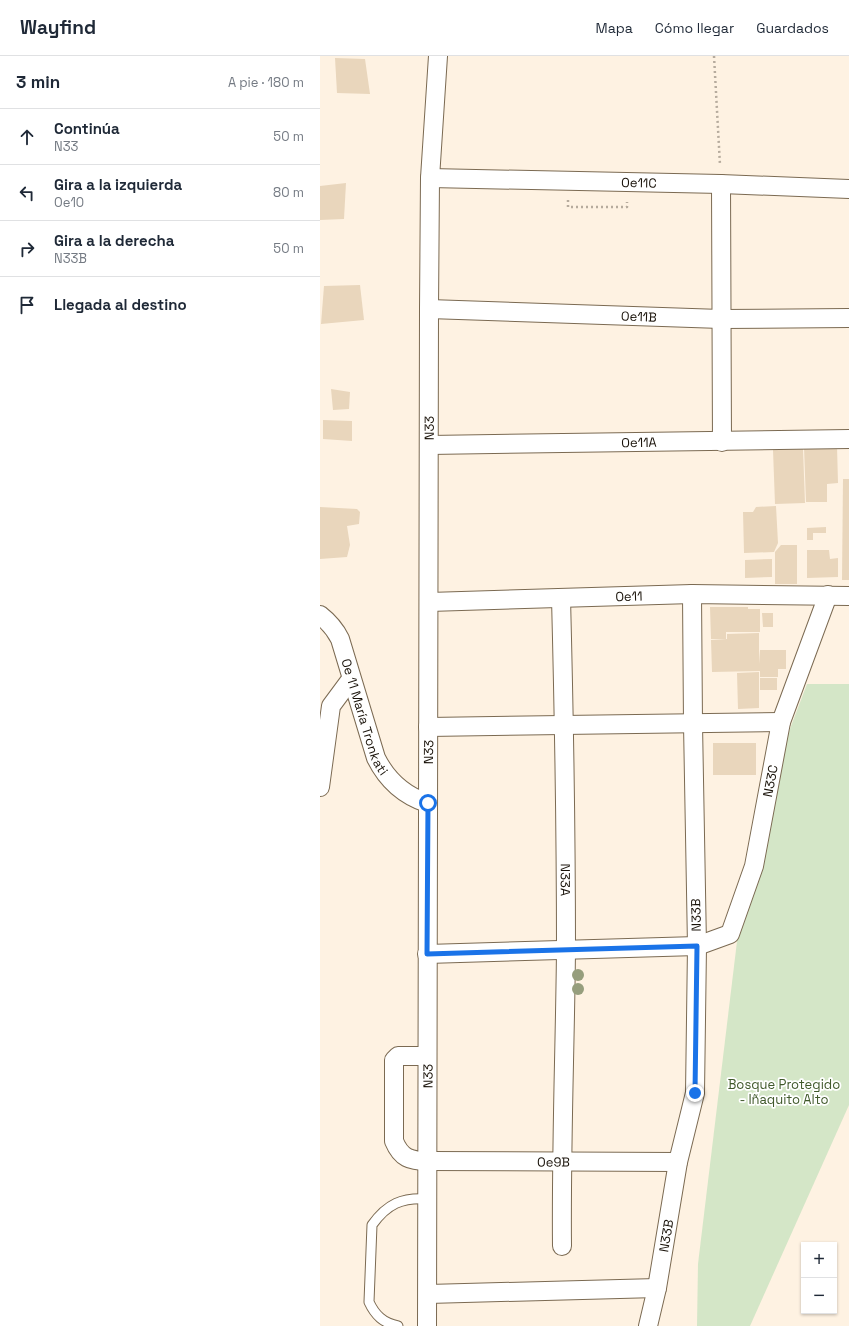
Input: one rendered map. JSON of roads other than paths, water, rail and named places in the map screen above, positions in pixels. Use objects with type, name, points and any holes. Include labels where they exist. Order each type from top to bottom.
[{"type":"street","name":"N33","points":[[428,1326],[428,309],[430,178],[438,56]]},
{"type":"street","name":"Oe11C","points":[[430,178],[721,184],[849,189]]},
{"type":"street","points":[[721,184],[722,442]]},
{"type":"street","name":"Oe11B","points":[[428,309],[722,319],[849,318]]},
{"type":"street","name":"Oe11A","points":[[429,445],[849,439]]},
{"type":"street","name":"Oe11","points":[[429,602],[692,594],[849,596]]},
{"type":"street","name":"N33B","points":[[648,1326],[657,1288],[678,1162],[695,1093],[697,946],[692,594]]},
{"type":"street","name":"N33C","points":[[697,946],[730,934],[754,866],[781,722],[828,595]]},
{"type":"street","name":"N33A","points":[[561,598],[566,950],[562,1246]]},
{"type":"street","name":"Oe 11 María Tronkati","points":[[320,615],[328,620],[340,639],[376,758],[381,768],[395,786],[416,799],[428,803]]},
{"type":"street","points":[[320,787],[331,706],[351,679]]},
{"type":"street","points":[[428,728],[781,722]]},
{"type":"street","points":[[427,954],[697,946]]},
{"type":"street","name":"Oe9B","points":[[427,1056],[398,1056],[394,1060],[394,1141],[403,1155],[415,1161],[678,1162]]},
{"type":"street","points":[[428,1294],[657,1288]]},
{"type":"lane","points":[[398,1326],[386,1322],[378,1317],[369,1302],[372,1226],[379,1216],[398,1202],[413,1198],[428,1199]]},
{"type":"park label","name":"Bosque Protegido - Iñaquito Alto","points":[[784,1092]]}]
